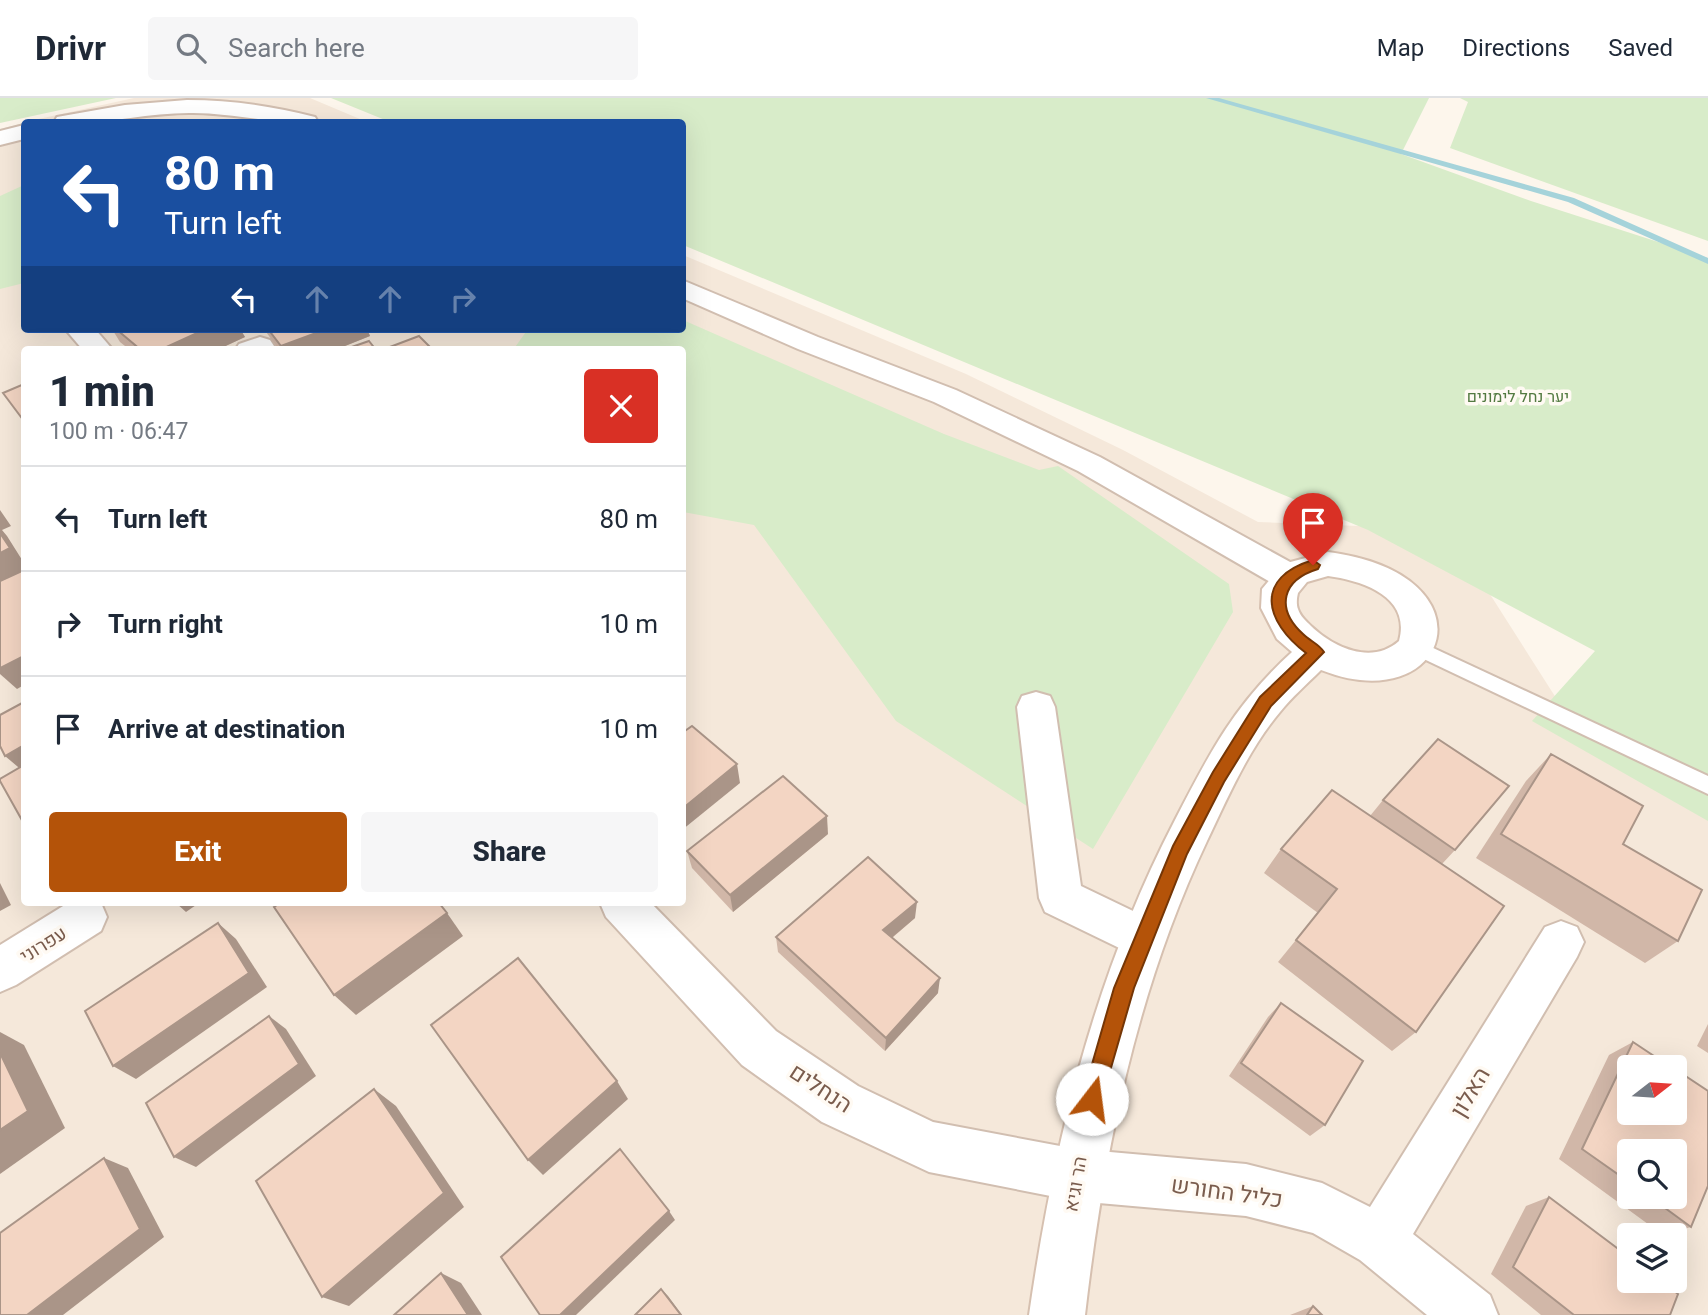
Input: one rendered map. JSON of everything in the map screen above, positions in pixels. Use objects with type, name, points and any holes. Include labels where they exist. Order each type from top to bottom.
[{"type":"street","points":[[80,119],[137,108],[204,102],[268,107],[299,119]]},
{"type":"street","points":[[0,138],[21,133]]},
{"type":"street","points":[[686,290],[808,343],[945,396],[1077,459],[1289,577]]},
{"type":"street","points":[[83,333],[95,346]]},
{"type":"street","points":[[1328,564],[1345,565],[1378,576],[1406,595],[1414,607],[1421,632],[1416,647],[1404,658],[1385,666],[1339,662],[1316,652],[1297,638],[1284,622],[1278,605],[1280,590],[1289,577],[1299,570],[1328,564]]},
{"type":"street","name":"הר וגיא","points":[[1057,1315],[1076,1175],[1107,1041],[1142,938],[1180,851],[1238,744],[1266,701],[1316,652]]},
{"type":"street","points":[[1036,707],[1061,898],[1142,938]]},
{"type":"street","name":"הנחלים","points":[[625,906],[759,1048],[840,1104],[929,1147],[1076,1175]]},
{"type":"street","name":"עפרוני","points":[[0,970],[85,917]]},
{"type":"street","name":"האלון","points":[[1379,1241],[1561,942]]},
{"type":"street","name":"כליל החורש","points":[[1076,1175],[1246,1190],[1322,1209],[1379,1241],[1470,1315]]},
{"type":"lane","points":[[1416,647],[1708,785]]},
{"type":"shaded area","points":[[134,98],[310,98],[360,119],[39,119]]},
{"type":"shaded area","points":[[21,124],[21,333],[686,333],[686,256],[966,374],[1123,450],[1258,522],[1384,527],[1479,577],[1572,723],[1708,796],[1708,1315],[0,1315],[0,129]]},
{"type":"green space","points":[[0,98],[116,98],[0,123]]},
{"type":"green space","name":"יער נחל לימונים","points":[[331,98],[1429,98],[1401,154],[1531,201],[1708,258],[1708,821],[1532,721],[1595,651],[1368,530],[686,246],[686,119],[383,119]]},
{"type":"green space","points":[[1460,98],[1708,98],[1708,241],[1450,148],[1468,102]]},
{"type":"green space","points":[[21,186],[21,284],[0,289],[0,196]]},
{"type":"green space","points":[[686,321],[944,434],[1039,470],[1058,466],[1229,584],[1233,612],[1093,849],[896,721],[754,525],[686,513],[686,346],[516,346],[525,333],[686,333]]},
{"type":"building","points":[[121,333],[197,333],[169,346],[136,346]]},
{"type":"building","points":[[271,333],[316,333],[281,346]]},
{"type":"building","points":[[419,336],[429,346],[393,346]]},
{"type":"building","points":[[369,341],[373,346],[355,346]]},
{"type":"building","points":[[21,385],[21,417],[3,393]]},
{"type":"building","points":[[0,533],[10,548],[0,553]]},
{"type":"building","points":[[21,571],[21,658],[0,668],[0,581]]},
{"type":"building","points":[[21,704],[21,747],[5,756],[0,746],[0,715]]},
{"type":"building","points":[[692,726],[737,764],[686,806],[686,730]]},
{"type":"building","points":[[1438,739],[1509,786],[1455,850],[1383,800]]},
{"type":"building","points":[[1551,754],[1643,806],[1623,844],[1702,890],[1678,941],[1501,834]]},
{"type":"building","points":[[21,767],[21,818],[0,781]]},
{"type":"building","points":[[783,776],[827,816],[730,895],[687,851]]},
{"type":"building","points":[[1332,790],[1504,906],[1416,1032],[1296,940],[1337,889],[1281,849]]},
{"type":"building","points":[[868,857],[917,902],[883,930],[940,978],[886,1038],[776,937]]},
{"type":"building","points":[[441,906],[447,913],[334,995],[274,907]]},
{"type":"building","points":[[218,923],[249,973],[113,1066],[85,1011]]},
{"type":"building","points":[[518,958],[617,1081],[528,1160],[431,1025]]},
{"type":"building","points":[[1281,1003],[1363,1061],[1325,1125],[1241,1063]]},
{"type":"building","points":[[269,1016],[299,1064],[174,1157],[146,1103]]},
{"type":"building","points":[[1633,1042],[1652,1055],[1627,1055]]},
{"type":"building","points":[[0,1053],[28,1111],[0,1130]]},
{"type":"building","points":[[1617,1076],[1617,1125],[1687,1125],[1687,1077],[1708,1091],[1708,1186],[1691,1227],[1666,1209],[1687,1209],[1687,1139],[1617,1139],[1617,1174],[1582,1149]]},
{"type":"building","points":[[374,1089],[444,1193],[322,1297],[256,1181]]},
{"type":"building","points":[[620,1149],[669,1211],[560,1315],[540,1315],[501,1257]]},
{"type":"building","points":[[104,1158],[140,1229],[27,1315],[0,1315],[0,1233]]},
{"type":"building","points":[[1549,1197],[1617,1248],[1617,1293],[1678,1294],[1670,1315],[1574,1315],[1513,1267]]},
{"type":"building","points":[[441,1273],[468,1315],[394,1315]]},
{"type":"building","points":[[661,1289],[681,1315],[635,1315]]},
{"type":"building","points":[[1313,1306],[1322,1315],[1307,1315]]},
{"type":"waterway","points":[[1210,98],[1571,200],[1708,261]]},
{"type":"route","points":[[1092,1099],[1124,988],[1142,938],[1180,851],[1219,777],[1266,701],[1316,652],[1297,638],[1284,622],[1278,605],[1280,590],[1289,577],[1313,565]]}]
